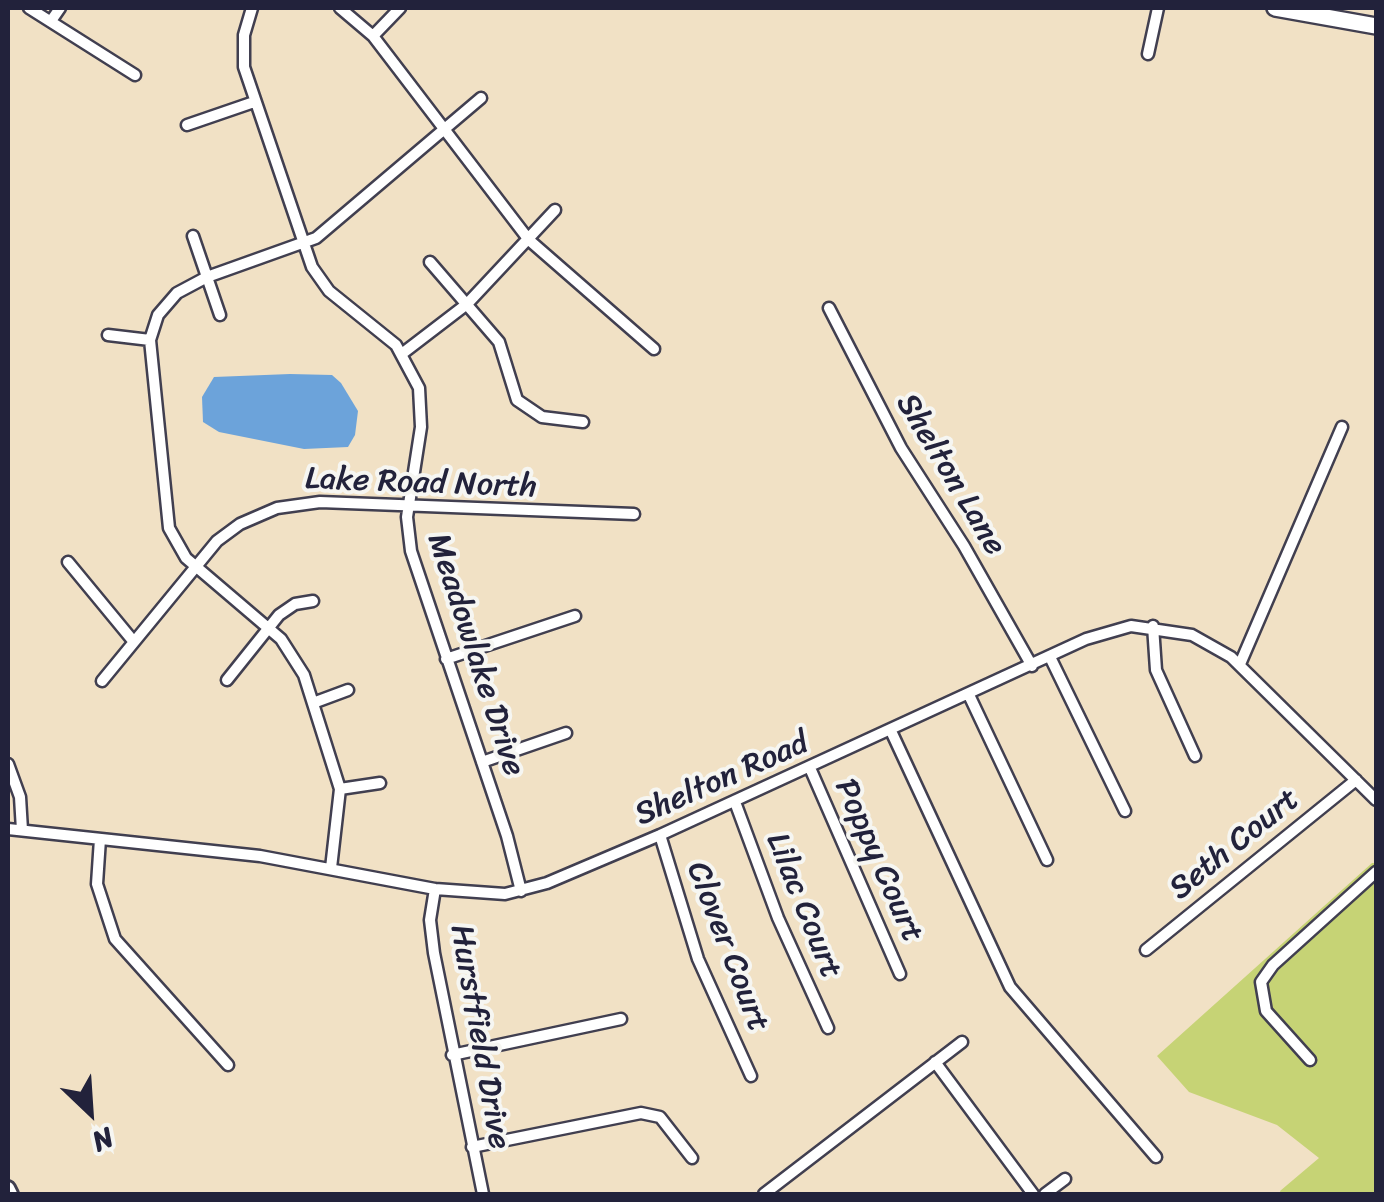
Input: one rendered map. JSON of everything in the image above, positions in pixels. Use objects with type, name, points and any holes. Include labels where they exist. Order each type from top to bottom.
[{"type":"highway","points":[[1275,8],[1376,26]]},
{"type":"street","points":[[29,8],[135,75]]},
{"type":"street","points":[[51,21],[60,8]]},
{"type":"street","name":"Meadowlake Drive","points":[[252,8],[244,54],[254,102],[304,244],[329,291],[402,353],[419,388],[422,413],[408,508],[413,563],[482,762],[521,891]]},
{"type":"street","points":[[340,8],[374,36],[529,240],[654,349]]},
{"type":"street","points":[[374,36],[400,8]]},
{"type":"street","points":[[1148,54],[1158,8]]},
{"type":"street","points":[[331,868],[340,789],[314,703],[296,660],[268,627],[194,568],[178,548],[166,519],[150,340],[170,299],[206,277],[304,244],[341,219],[442,126],[482,98]]},
{"type":"street","points":[[187,125],[254,102]]},
{"type":"street","points":[[402,353],[467,304],[555,210]]},
{"type":"street","points":[[193,236],[220,315]]},
{"type":"street","points":[[430,262],[499,342],[517,400],[542,417],[583,422]]},
{"type":"street","name":"Shelton Lane","points":[[828,308],[901,448],[1032,666]]},
{"type":"street","points":[[108,336],[150,340]]},
{"type":"street","points":[[1240,664],[1342,427]]},
{"type":"street","name":"Lake Road North","points":[[102,682],[224,535],[277,508],[320,502],[634,514]]},
{"type":"street","points":[[68,562],[134,642]]},
{"type":"street","points":[[227,680],[287,609],[314,601]]},
{"type":"street","points":[[446,659],[575,616]]},
{"type":"street","points":[[1154,626],[1156,670],[1195,756]]},
{"type":"street","name":"Shelton Road","points":[[8,829],[331,868],[434,889],[494,895],[521,891],[735,802],[1104,632],[1154,626],[1192,635],[1240,664],[1376,800]]},
{"type":"street","points":[[1050,657],[1125,811]]},
{"type":"street","points":[[314,703],[348,690]]},
{"type":"street","points":[[969,696],[1047,860]]},
{"type":"street","points":[[891,731],[1010,987],[1156,1157]]},
{"type":"street","points":[[482,762],[566,733]]},
{"type":"street","points":[[8,764],[20,797],[22,830]]},
{"type":"street","name":"Poppy Court","points":[[810,768],[900,974]]},
{"type":"street","name":"Seth Court","points":[[1146,950],[1356,780]]},
{"type":"street","points":[[340,789],[380,783]]},
{"type":"street","name":"Lilac Court","points":[[735,802],[778,918],[828,1028]]},
{"type":"street","name":"Clover Court","points":[[660,835],[698,959],[751,1076]]},
{"type":"street","points":[[100,839],[97,884],[115,940],[228,1065]]},
{"type":"street","points":[[1310,1060],[1266,1011],[1261,982],[1273,966],[1376,872]]},
{"type":"street","name":"Hurstfield Drive","points":[[434,889],[430,920],[452,1054],[483,1194]]},
{"type":"street","points":[[452,1054],[621,1019]]},
{"type":"street","points":[[764,1194],[962,1042]]},
{"type":"street","points":[[935,1062],[1032,1194]]},
{"type":"street","points":[[472,1146],[641,1113],[660,1118],[692,1158]]},
{"type":"street","points":[[1046,1194],[1066,1179]]},
{"type":"green space","points":[[1376,863],[1376,1194],[1281,1194],[1319,1158],[1277,1125],[1189,1092],[1157,1056]]},
{"type":"water","points":[[332,375],[341,383],[358,411],[355,435],[348,447],[304,449],[219,432],[203,422],[202,397],[214,377]]}]
